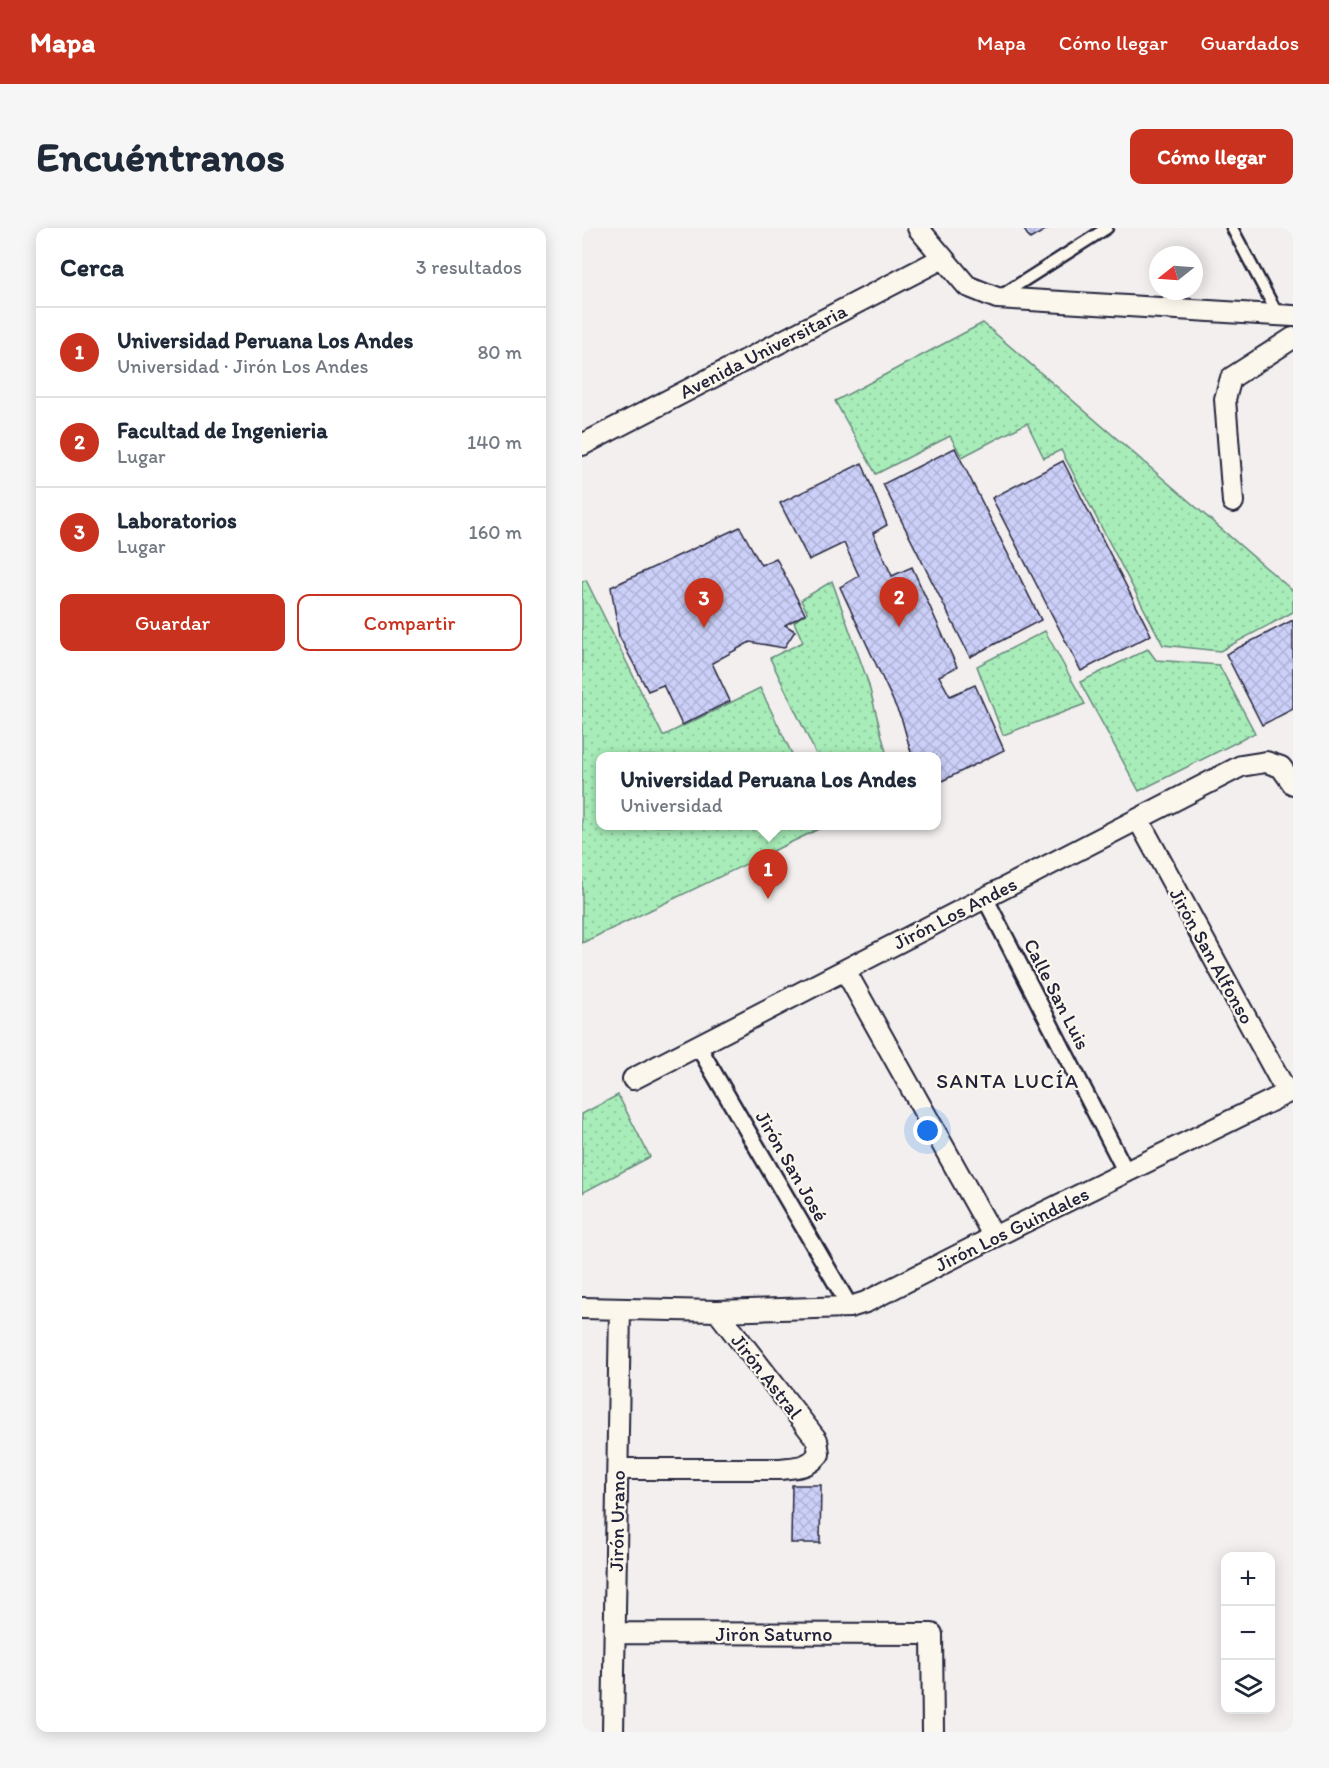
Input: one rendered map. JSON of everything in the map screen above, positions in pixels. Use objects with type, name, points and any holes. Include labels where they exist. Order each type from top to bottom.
[{"type":"street","points":[[918,228],[967,285],[997,298],[1286,316]]},
{"type":"street","name":"Avenida Universitaria","points":[[582,444],[943,258]]},
{"type":"street","points":[[1233,502],[1225,399],[1231,378],[1293,338]]},
{"type":"street","name":"Jirón Los Andes","points":[[633,1079],[1241,766],[1266,762],[1281,767],[1293,784]]},
{"type":"street","name":"Jirón San Alfonso","points":[[1138,819],[1290,1091]]},
{"type":"street","name":"Calle San Luis","points":[[985,898],[1126,1172]]},
{"type":"street","points":[[845,970],[994,1237]]},
{"type":"street","name":"Jirón San José","points":[[698,1046],[850,1307]]},
{"type":"street","name":"Jirón Los Guindales","points":[[582,1308],[717,1311],[850,1307],[866,1302],[1290,1091]]},
{"type":"street","name":"Jirón Urano","points":[[613,1732],[620,1309]]},
{"type":"street","name":"Jirón Astral","points":[[618,1469],[801,1467],[813,1462],[819,1454],[817,1440],[717,1311]]},
{"type":"street","name":"Jirón Saturno","points":[[615,1633],[932,1634],[933,1732]]},
{"type":"lane","points":[[997,298],[1107,228]]},
{"type":"lane","points":[[1232,228],[1286,316]]},
{"type":"green space","points":[[983,323],[1293,591],[1293,612],[1220,651],[1163,645],[1061,450],[1044,458],[1027,423],[962,457],[950,436],[876,474],[835,401]]},
{"type":"green space","points":[[586,580],[663,736],[760,688],[791,752],[596,752],[596,830],[817,830],[582,943],[582,582]]},
{"type":"green space","points":[[832,581],[868,682],[886,752],[815,752],[770,658],[803,642],[794,622],[807,612],[801,600]]},
{"type":"green space","points":[[1045,631],[1085,704],[1003,735],[977,666]]},
{"type":"green space","points":[[1148,649],[1156,660],[1219,665],[1255,733],[1139,791],[1080,682]]},
{"type":"green space","points":[[618,1095],[650,1157],[582,1193],[582,1114]]},
{"type":"building","points":[[1023,228],[1049,228],[1030,239]]},
{"type":"building","points":[[955,448],[1041,620],[970,657],[883,484]]},
{"type":"building","points":[[1063,461],[1151,635],[1081,671],[992,498]]},
{"type":"building","points":[[862,463],[887,525],[873,533],[892,576],[912,567],[957,667],[939,676],[950,696],[975,685],[1004,750],[941,782],[941,752],[911,752],[902,720],[840,587],[859,576],[844,543],[809,560],[780,503]]},
{"type":"building","points":[[740,527],[761,565],[776,558],[805,614],[785,625],[795,631],[784,648],[750,642],[712,663],[730,701],[682,725],[663,685],[648,691],[619,636],[611,587]]},
{"type":"building","points":[[1293,620],[1293,709],[1262,725],[1226,654]]},
{"type":"building","points":[[792,1485],[821,1485],[820,1543],[791,1543]]},
{"type":"place","name":"Facultad de Ingenieria","points":[[899,627]]},
{"type":"place","name":"Laboratorios","points":[[704,628]]},
{"type":"place","name":"Universidad Peruana Los Andes","points":[[768,899]]},
{"type":"district","name":"SANTA LUCÍA","points":[[1008,1080]]}]
